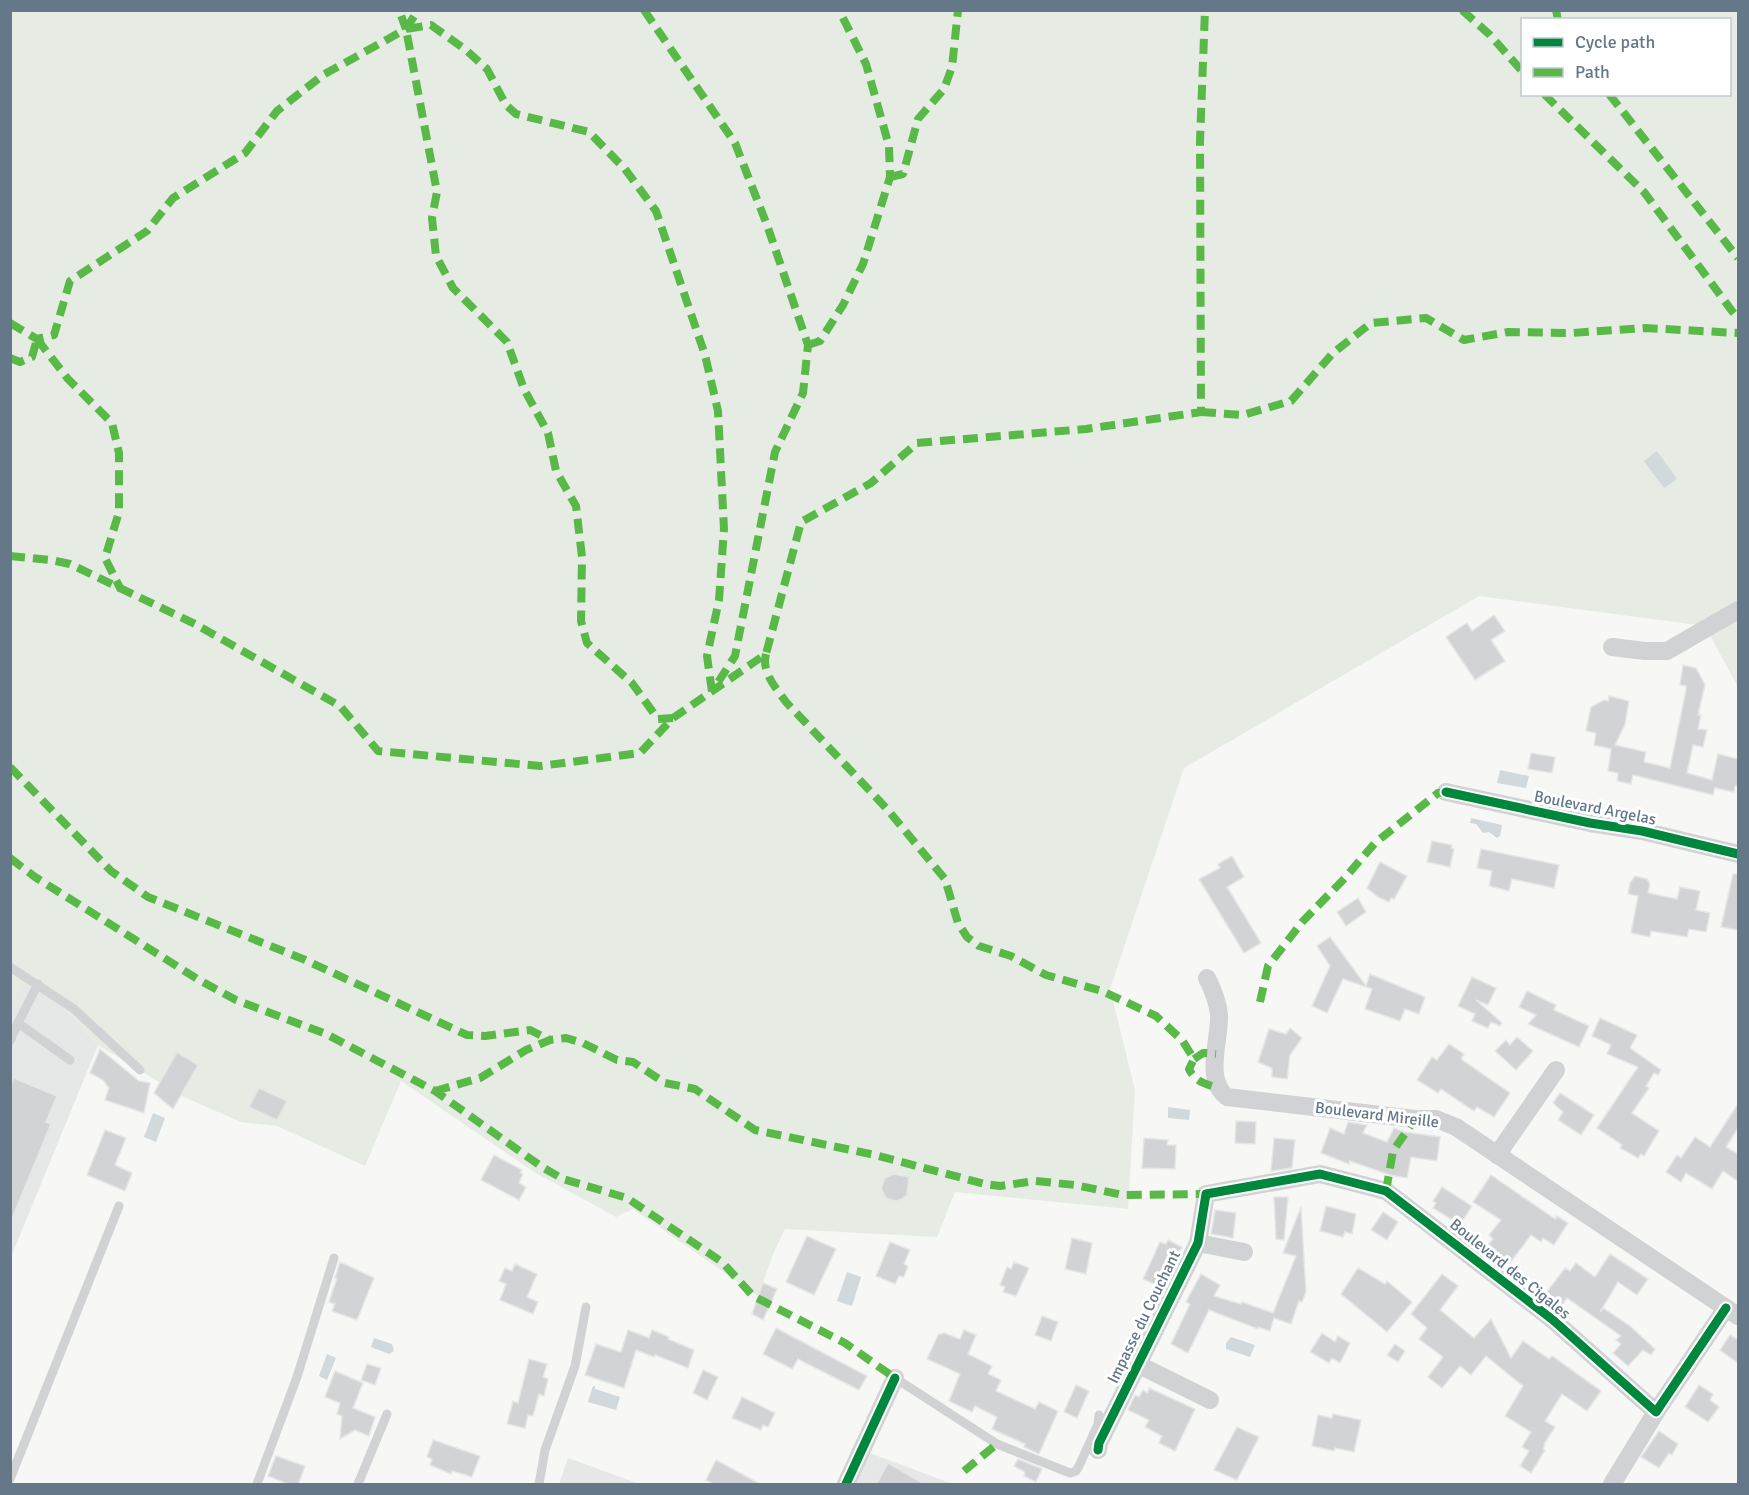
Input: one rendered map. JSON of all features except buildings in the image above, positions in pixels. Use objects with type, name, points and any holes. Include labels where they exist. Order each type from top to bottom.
[{"type":"street","points":[[1612,647],[1667,651],[1738,610]]},
{"type":"street","name":"Boulevard Argelas","points":[[1446,792],[1590,823],[1642,831],[1738,854]]},
{"type":"street","name":"Boulevard Mireille","points":[[1208,978],[1218,1003],[1219,1013],[1215,1074],[1218,1088],[1227,1097],[1415,1119],[1436,1119],[1456,1127],[1732,1312]]},
{"type":"street","points":[[1497,1155],[1556,1070]]},
{"type":"street","name":"Boulevard des Cigales","points":[[1206,1194],[1320,1174],[1386,1191],[1552,1320],[1656,1412]]},
{"type":"street","name":"Impasse du Couchant","points":[[1098,1450],[1099,1443],[1137,1364],[1198,1243],[1206,1194]]},
{"type":"street","points":[[1198,1243],[1244,1252]]},
{"type":"street","points":[[1612,1485],[1656,1412],[1732,1312]]},
{"type":"street","points":[[1137,1364],[1210,1401]]},
{"type":"street","points":[[846,1485],[895,1378]]},
{"type":"lane","points":[[10,967],[74,1009],[140,1070]]},
{"type":"lane","points":[[10,1041],[38,984]]},
{"type":"lane","points":[[18,1023],[70,1060]]},
{"type":"lane","points":[[10,1479],[119,1206]]},
{"type":"lane","points":[[257,1485],[297,1377],[334,1258]]},
{"type":"lane","points":[[539,1485],[545,1449],[575,1366],[586,1307]]},
{"type":"lane","points":[[895,1378],[997,1444],[1070,1473],[1076,1471],[1079,1466],[1098,1424],[1099,1415]]},
{"type":"lane","points":[[358,1485],[387,1414]]},
{"type":"shaded area","points":[[11,11],[1738,11],[1738,687],[1705,626],[1479,596],[1184,768],[1110,989],[1135,1090],[1128,1209],[955,1192],[937,1237],[785,1229],[758,1296],[633,1209],[616,1217],[534,1172],[401,1081],[365,1166],[277,1126],[241,1122],[184,1097],[98,1045],[64,1008],[22,983],[11,1009]]},
{"type":"shaded area","points":[[1657,451],[1677,479],[1664,488],[1644,461]]},
{"type":"shaded area","points":[[1500,770],[1529,776],[1526,788],[1497,783]]},
{"type":"shaded area","points":[[1471,818],[1502,825],[1500,836],[1497,838],[1489,832],[1483,833],[1476,824],[1470,823]]},
{"type":"shaded area","points":[[22,982],[64,1008],[98,1045],[11,1257],[10,1009]]},
{"type":"shaded area","points":[[1168,1107],[1190,1110],[1189,1120],[1168,1118]]},
{"type":"shaded area","points":[[153,1113],[165,1118],[156,1142],[144,1137]]},
{"type":"shaded area","points":[[847,1272],[861,1277],[852,1306],[837,1301]]},
{"type":"shaded area","points":[[1231,1337],[1255,1345],[1250,1357],[1226,1349],[1226,1343]]},
{"type":"shaded area","points":[[374,1338],[392,1344],[394,1351],[389,1354],[371,1347]]},
{"type":"shaded area","points":[[327,1354],[336,1358],[327,1380],[319,1376]]},
{"type":"shaded area","points":[[593,1386],[595,1389],[620,1397],[616,1410],[588,1402]]},
{"type":"shaded area","points":[[867,1452],[953,1484],[851,1484]]},
{"type":"shaded area","points":[[568,1458],[640,1484],[559,1484]]},
{"type":"marked path","points":[[10,323],[37,339],[54,335],[70,281],[147,231],[173,198],[245,153],[277,111],[323,75],[406,29],[399,10]]},
{"type":"marked path","points":[[406,29],[418,10]]},
{"type":"marked path","points":[[644,10],[735,143],[767,225],[808,345],[803,393],[775,452],[735,656],[715,687]]},
{"type":"marked path","points":[[808,345],[820,341],[843,305],[863,264],[890,177],[889,146],[866,64],[839,10]]},
{"type":"marked path","points":[[890,177],[903,174],[918,119],[944,89],[952,67],[958,10]]},
{"type":"marked path","points":[[10,556],[70,564],[195,624],[340,706],[378,751],[540,766],[640,753],[673,718],[766,654],[801,522],[871,483],[917,443],[1086,429],[1201,412],[1200,141],[1205,10]]},
{"type":"marked path","points":[[1462,10],[1490,35],[1521,70]]},
{"type":"marked path","points":[[1556,10],[1558,18]]},
{"type":"marked path","points":[[673,718],[658,719],[632,683],[587,643],[581,621],[582,557],[576,506],[556,471],[548,433],[524,389],[507,342],[453,288],[436,256],[432,218],[437,192],[406,29],[431,25],[466,50],[487,69],[506,105],[516,114],[589,132],[625,169],[656,211],[705,355],[718,411],[724,529],[719,600],[707,656],[712,692]]},
{"type":"marked path","points":[[1546,96],[1644,192],[1738,318]]},
{"type":"marked path","points":[[1611,96],[1738,258]]},
{"type":"marked path","points":[[1201,412],[1243,415],[1291,401],[1333,353],[1371,323],[1426,318],[1464,340],[1508,332],[1572,333],[1645,328],[1738,333]]},
{"type":"marked path","points":[[37,339],[68,379],[112,423],[119,453],[119,512],[105,558],[121,590]]},
{"type":"marked path","points":[[10,358],[20,362],[32,357],[37,339]]},
{"type":"marked path","points":[[766,654],[767,673],[786,702],[887,809],[945,879],[958,923],[967,937],[979,946],[1011,956],[1046,975],[1102,991],[1156,1016],[1182,1040],[1194,1059],[1189,1069],[1194,1077],[1218,1088]]},
{"type":"marked path","points":[[10,767],[111,871],[148,897],[303,959],[467,1035],[485,1036],[530,1030],[550,1040]]},
{"type":"marked path","points":[[1260,1002],[1268,966],[1303,921],[1375,843],[1438,793],[1446,792]]},
{"type":"marked path","points":[[10,858],[35,877],[199,980],[236,1000],[326,1034],[435,1091],[542,1167],[563,1179],[627,1198],[722,1262],[753,1296],[845,1343],[895,1378]]},
{"type":"marked path","points":[[435,1091],[480,1078],[526,1050],[550,1040],[566,1038],[583,1043],[617,1060],[633,1062],[665,1083],[695,1089],[755,1130],[875,1155],[985,1184],[1000,1186],[1035,1181],[1075,1185],[1123,1195],[1206,1194]]},
{"type":"marked path","points":[[1194,1059],[1203,1053],[1216,1054]]},
{"type":"marked path","points":[[1386,1191],[1393,1151],[1415,1119]]},
{"type":"marked path","points":[[964,1471],[997,1444]]},
{"type":"cycle path","points":[[1446,792],[1590,823],[1642,831],[1738,854]]},
{"type":"cycle path","points":[[1098,1450],[1099,1443],[1198,1243],[1206,1194],[1320,1174],[1386,1191],[1553,1320],[1656,1412],[1726,1308]]},
{"type":"cycle path","points":[[846,1484],[895,1378]]}]
